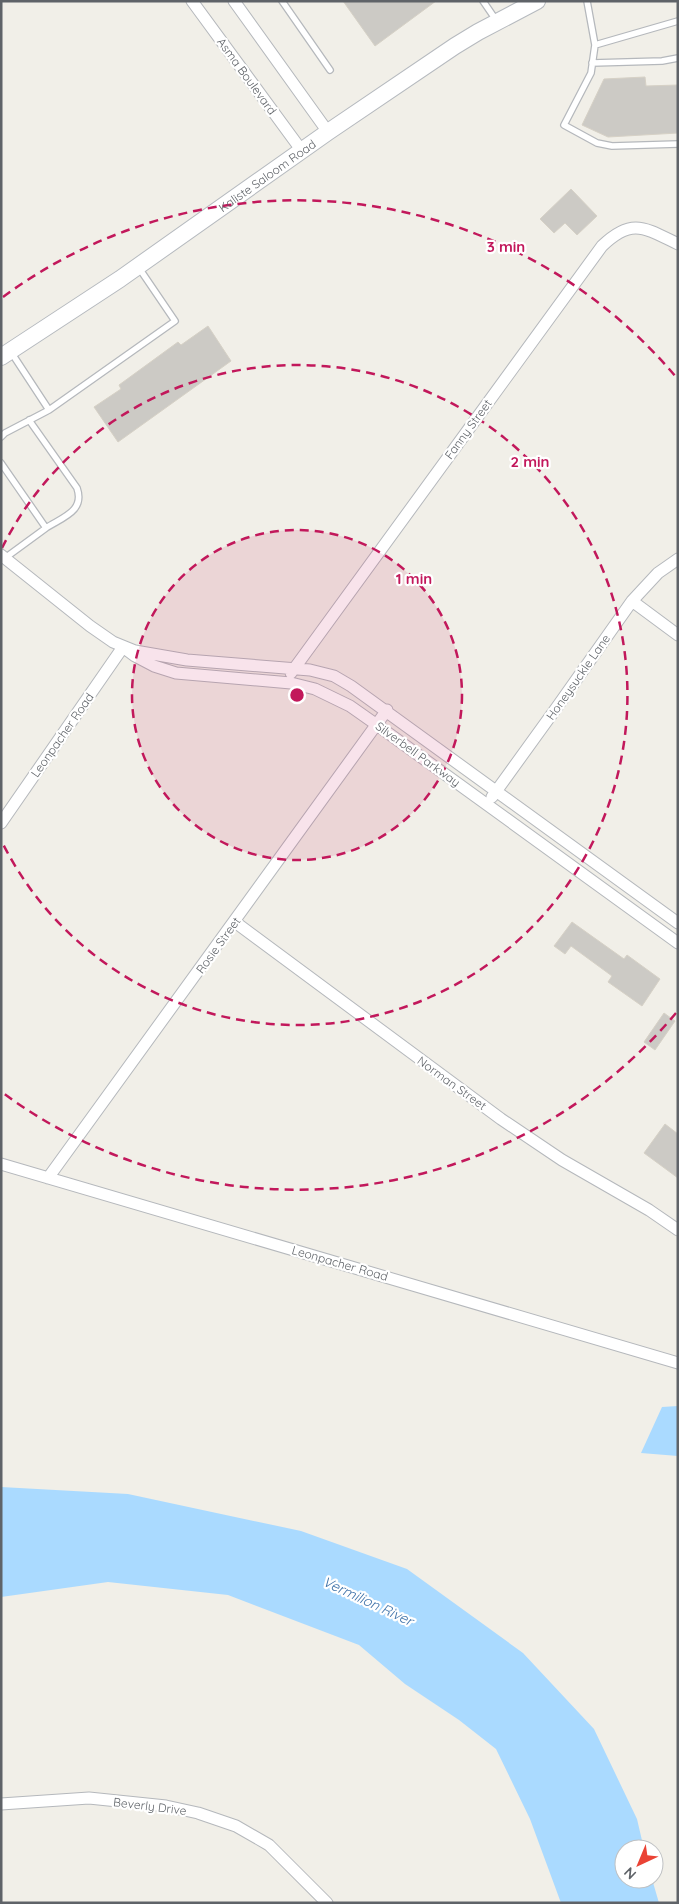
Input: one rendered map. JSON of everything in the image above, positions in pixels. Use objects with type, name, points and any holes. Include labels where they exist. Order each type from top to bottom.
[{"type":"main road","name":"Kaliste Saloom Road","points":[[6,354],[138,267],[328,132],[455,46],[537,1]]},
{"type":"street","name":"Asma Boulevard","points":[[192,1],[302,151]]},
{"type":"street","points":[[234,1],[328,132]]},
{"type":"street","name":"Fanny Street","points":[[285,682],[602,246],[616,234],[632,227],[647,230],[678,244]]},
{"type":"street","name":"Silverbell Parkway","points":[[3,557],[90,626],[154,666],[176,673],[285,682],[314,689],[332,696],[377,725],[678,943]]},
{"type":"street","name":"Honeysuckle Lane","points":[[487,804],[558,707],[632,600],[658,573],[678,559]]},
{"type":"street","points":[[632,600],[678,635]]},
{"type":"street","name":"Silverbell Parkway","points":[[124,647],[135,652],[178,658],[294,668],[334,676],[387,710],[678,922]]},
{"type":"street","name":"Leonpacher Road","points":[[1,823],[124,647]]},
{"type":"street","name":"Rosie Street","points":[[48,1178],[387,710]]},
{"type":"street","name":"Norman Street","points":[[235,922],[501,1119],[562,1160],[649,1210],[678,1230]]},
{"type":"street","name":"Leonpacher Road","points":[[1,1164],[678,1363]]},
{"type":"street","name":"Beverly Drive","points":[[1,1804],[89,1798],[166,1806],[198,1813],[236,1826],[269,1845],[327,1903]]},
{"type":"lane","points":[[282,1],[330,70]]},
{"type":"lane","points":[[484,1],[497,22]]},
{"type":"lane","points":[[587,1],[595,45],[591,73],[564,125],[597,143],[612,146],[678,144]]},
{"type":"lane","points":[[595,45],[678,21]]},
{"type":"lane","points":[[592,63],[662,61],[678,58]]},
{"type":"lane","points":[[1,437],[5,432],[49,410],[175,321],[138,267]]},
{"type":"lane","points":[[6,354],[49,410]]},
{"type":"lane","points":[[3,557],[76,508],[80,497],[77,488],[29,420]]},
{"type":"lane","points":[[1,463],[46,528]]},
{"type":"water","points":[[678,1406],[678,1456],[641,1453],[662,1407]]},
{"type":"water","name":"Vermilion River","points":[[1,1487],[128,1494],[301,1531],[407,1569],[523,1653],[594,1729],[637,1819],[642,1839],[614,1839],[614,1889],[655,1889],[659,1903],[561,1903],[530,1819],[496,1749],[459,1720],[405,1684],[359,1645],[228,1595],[108,1582],[1,1597]]},
{"type":"building","points":[[343,1],[436,1],[375,46]]},
{"type":"building","points":[[645,77],[646,86],[678,85],[678,133],[608,137],[582,125],[604,79]]},
{"type":"building","points":[[571,189],[597,216],[577,235],[565,223],[554,233],[540,219]]},
{"type":"building","points":[[208,326],[231,361],[118,442],[94,407],[121,389],[119,385],[178,342],[181,345]]},
{"type":"building","points":[[572,922],[624,959],[627,955],[660,979],[642,1006],[608,982],[612,976],[571,946],[565,954],[554,946]]},
{"type":"building","points":[[664,1013],[675,1021],[655,1050],[644,1042]]},
{"type":"building","points":[[665,1124],[678,1134],[678,1178],[644,1153]]}]
